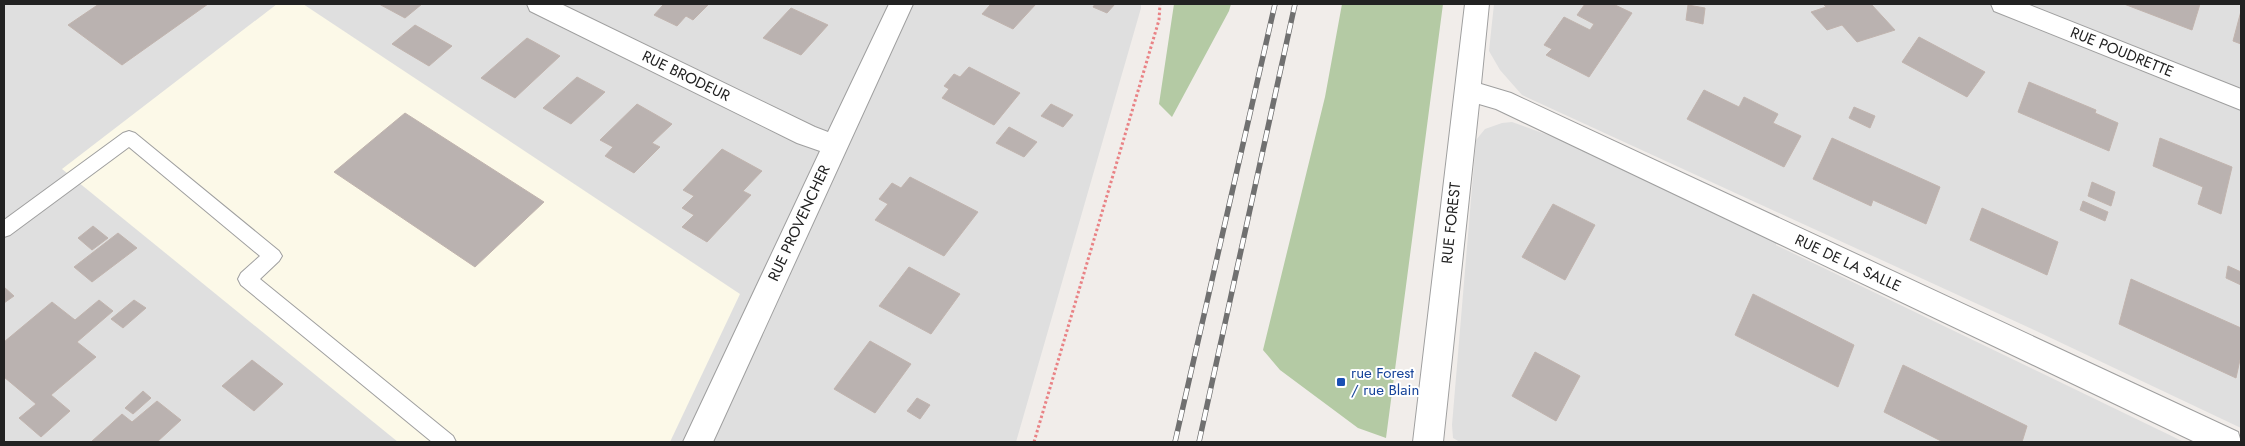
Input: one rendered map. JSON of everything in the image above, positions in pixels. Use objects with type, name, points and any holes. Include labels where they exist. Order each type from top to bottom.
[{"type":"street","name":"RUE BRODEUR","points":[[539,4],[806,135],[835,145]]},
{"type":"street","name":"RUE PROVENCHER","points":[[698,442],[901,4]]},
{"type":"street","name":"RUE FOREST","points":[[1428,442],[1476,4]]},
{"type":"street","name":"RUE POUDRETTE","points":[[2003,4],[2241,100]]},
{"type":"street","name":"RUE DE LA SALLE","points":[[1466,91],[1502,100],[2227,442]]},
{"type":"lane","points":[[4,230],[129,138],[273,256],[247,279],[446,442]]},
{"type":"path","points":[[1034,442],[1159,20],[1160,4]]},
{"type":"shaded area","points":[[4,4],[1141,4],[1141,8],[1016,442],[4,442]]},
{"type":"shaded area","points":[[277,4],[303,4],[740,294],[670,442],[398,442],[62,169]]},
{"type":"shaded area","points":[[1494,4],[2241,4],[2241,428],[2032,329],[1522,95],[1500,70],[1489,51]]},
{"type":"shaded area","points":[[1512,122],[1587,149],[1777,240],[1776,245],[2184,442],[1460,442],[1453,438],[1452,425],[1476,140],[1485,129],[1502,123]]},
{"type":"green space","points":[[1174,4],[1231,4],[1172,117],[1159,104]]},
{"type":"green space","points":[[1342,4],[1443,4],[1386,438],[1358,428],[1280,370],[1263,350],[1325,97]]},
{"type":"building","points":[[99,4],[208,4],[122,65],[68,25]]},
{"type":"building","points":[[379,4],[422,4],[405,18]]},
{"type":"building","points":[[660,4],[709,4],[693,20],[686,16],[677,26],[654,15],[663,5]]},
{"type":"building","points":[[991,4],[1036,4],[1013,29],[982,14]]},
{"type":"building","points":[[1095,4],[1115,4],[1107,13],[1093,7]]},
{"type":"building","points":[[1585,4],[1613,4],[1632,13],[1589,77],[1546,55],[1552,49],[1544,45],[1564,17],[1590,30],[1594,24],[1577,15]]},
{"type":"building","points":[[1823,4],[1871,4],[1895,30],[1857,42],[1842,25],[1827,30],[1811,12],[1826,7]]},
{"type":"building","points":[[2124,4],[2200,4],[2192,30]]},
{"type":"building","points":[[1688,5],[1705,8],[1703,24],[1686,20]]},
{"type":"building","points":[[791,8],[828,25],[801,55],[763,38]]},
{"type":"building","points":[[2241,11],[2241,44],[2233,41]]},
{"type":"building","points":[[415,25],[452,46],[429,66],[392,44]]},
{"type":"building","points":[[1919,37],[1985,72],[1967,97],[1902,62]]},
{"type":"building","points":[[527,38],[560,56],[515,98],[481,78]]},
{"type":"building","points":[[969,67],[1020,93],[994,125],[942,98],[949,89],[944,86],[954,74],[960,77]]},
{"type":"building","points":[[577,77],[605,92],[571,124],[543,108]]},
{"type":"building","points":[[2029,82],[2096,110],[2095,113],[2118,123],[2109,151],[2018,112]]},
{"type":"building","points":[[1704,90],[1739,107],[1744,97],[1778,114],[1773,123],[1801,136],[1784,167],[1687,119]]},
{"type":"building","points":[[637,104],[672,124],[652,143],[660,147],[634,173],[605,156],[613,147],[600,140]]},
{"type":"building","points":[[1051,104],[1073,115],[1063,127],[1041,116]]},
{"type":"building","points":[[1854,107],[1875,116],[1870,128],[1849,118]]},
{"type":"building","points":[[405,113],[544,202],[475,267],[334,172]]},
{"type":"building","points":[[1009,127],[1037,142],[1024,157],[996,143]]},
{"type":"building","points":[[1832,138],[1940,187],[1926,224],[1873,200],[1871,206],[1813,179]]},
{"type":"building","points":[[2160,138],[2232,167],[2221,214],[2198,204],[2203,187],[2153,166]]},
{"type":"building","points":[[722,149],[762,171],[743,191],[751,195],[707,242],[682,227],[694,215],[682,208],[694,196],[683,190]]},
{"type":"building","points":[[910,177],[978,212],[944,256],[875,220],[888,204],[879,199],[892,183],[901,188]]},
{"type":"building","points":[[2092,182],[2115,192],[2111,206],[2088,196]]},
{"type":"building","points":[[2083,201],[2108,212],[2105,221],[2080,210]]},
{"type":"building","points":[[1553,204],[1595,225],[1565,280],[1522,257]]},
{"type":"building","points":[[1982,208],[2058,242],[2047,275],[1970,240]]},
{"type":"building","points":[[93,226],[108,238],[92,250],[78,238]]},
{"type":"building","points":[[118,233],[137,248],[92,282],[74,267]]},
{"type":"building","points":[[2228,266],[2241,272],[2241,285],[2226,278]]},
{"type":"building","points":[[909,267],[960,294],[931,334],[879,306]]},
{"type":"building","points":[[2131,279],[2241,328],[2241,355],[2236,378],[2119,324]]},
{"type":"building","points":[[4,287],[14,296],[4,303]]},
{"type":"building","points":[[1753,294],[1854,345],[1838,387],[1735,335]]},
{"type":"building","points":[[99,300],[113,311],[77,342],[96,357],[51,395],[70,411],[41,437],[19,418],[36,404],[4,377],[4,342],[52,302],[75,320]]},
{"type":"building","points":[[134,300],[146,308],[123,328],[111,319]]},
{"type":"building","points":[[870,341],[911,364],[875,413],[834,389]]},
{"type":"building","points":[[1535,352],[1580,376],[1556,421],[1512,396]]},
{"type":"building","points":[[252,360],[283,384],[254,411],[222,386]]},
{"type":"building","points":[[1903,365],[2027,426],[2022,442],[1943,442],[1884,412]]},
{"type":"building","points":[[143,391],[151,398],[133,414],[125,408]]},
{"type":"building","points":[[917,398],[930,405],[920,419],[907,411]]},
{"type":"building","points":[[157,401],[181,420],[157,442],[91,442],[122,414],[132,422]]},
{"type":"railway","points":[[1175,442],[1275,4]]},
{"type":"railway","points":[[1199,442],[1295,4]]},
{"type":"place","name":"rue Forest / rue Blain","points":[[1341,382]]}]
